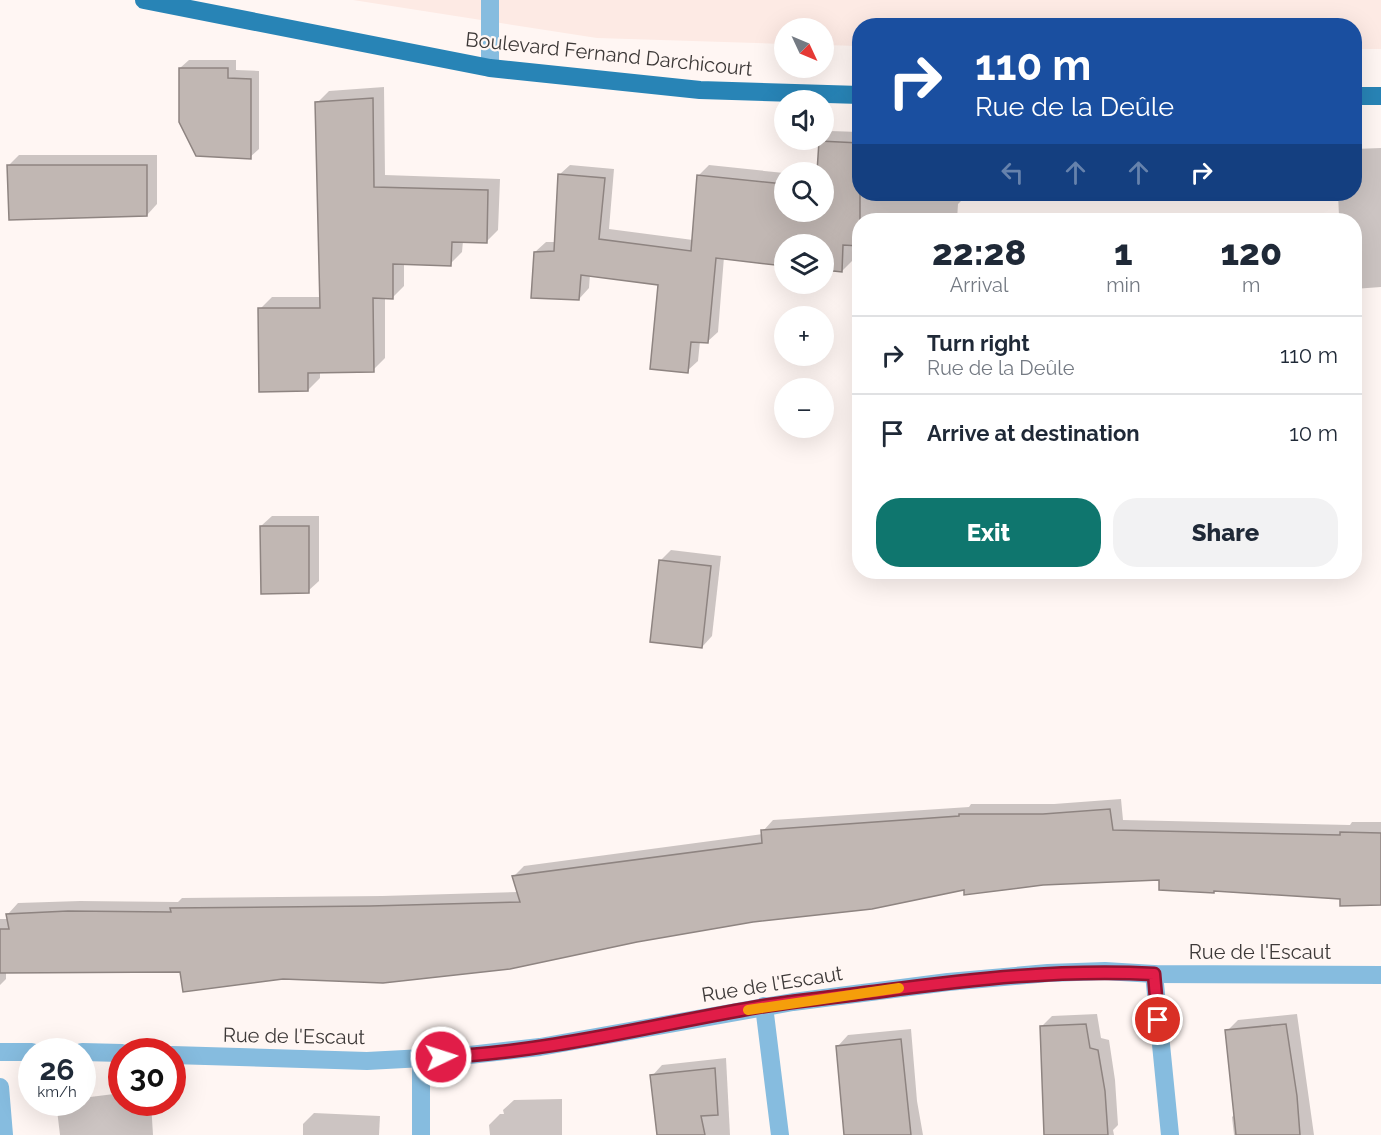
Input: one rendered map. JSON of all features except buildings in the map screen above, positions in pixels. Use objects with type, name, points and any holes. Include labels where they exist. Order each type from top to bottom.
[{"type":"main road","name":"Boulevard Fernand Darchicourt","points":[[144,0],[490,68],[700,90],[852,95]]},
{"type":"main road","points":[[1362,96],[1381,96]]},
{"type":"street","points":[[490,0],[490,68]]},
{"type":"street","name":"Rue de l'Escaut","points":[[186,1055],[367,1061],[460,1056],[540,1047],[764,1006],[948,982],[1048,973],[1106,971],[1154,974],[1381,975]]},
{"type":"street","points":[[1154,974],[1170,1135]]},
{"type":"street","points":[[764,1006],[780,1135]]},
{"type":"street","points":[[0,1052],[18,1052]]},
{"type":"street","points":[[421,1058],[421,1135]]},
{"type":"street","points":[[0,1087],[4,1135]]},
{"type":"shaded area","points":[[353,0],[1381,0],[1381,49],[1362,49],[1362,18],[852,18],[852,46],[834,45],[834,18],[774,18],[774,44],[597,38]]},
{"type":"slow traffic","points":[[748,1010],[899,988]]},
{"type":"route","points":[[441,1057],[540,1047],[764,1006],[948,982],[1048,973],[1106,971],[1154,974],[1158,1020]]}]
